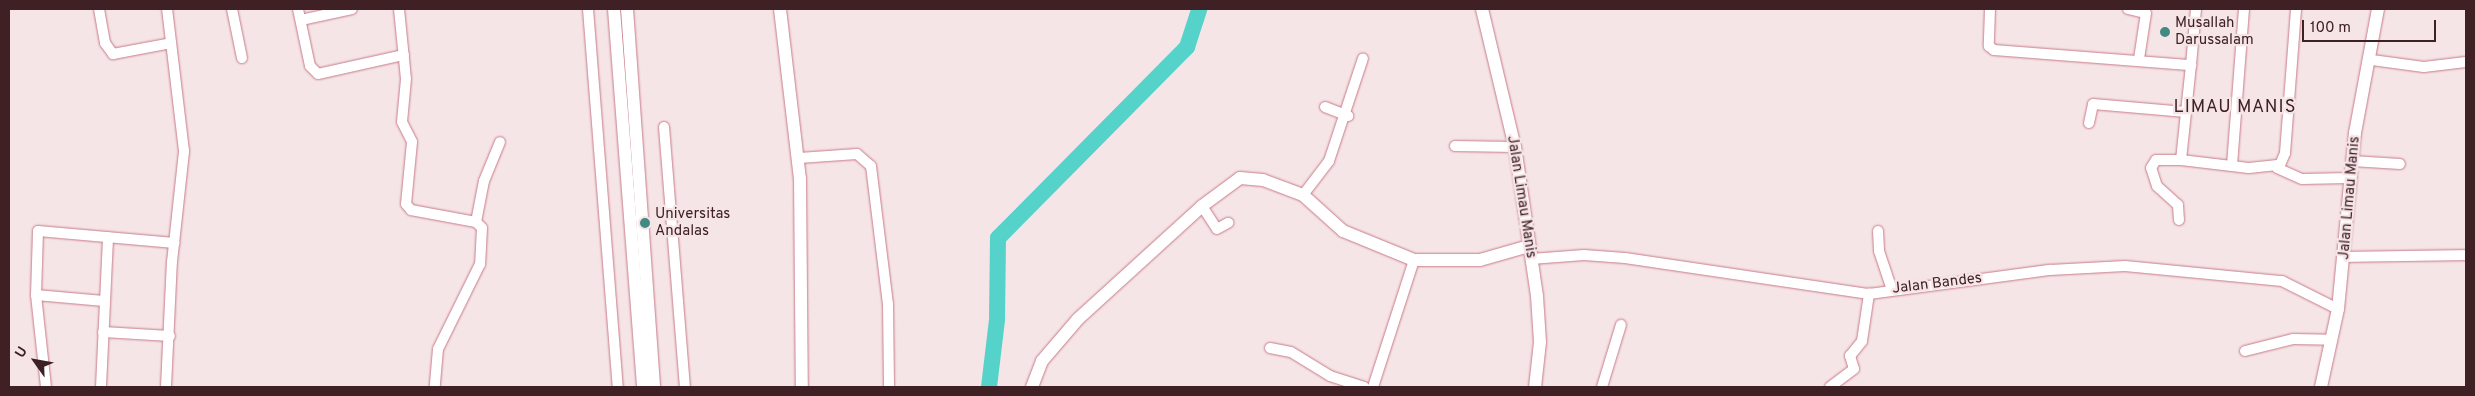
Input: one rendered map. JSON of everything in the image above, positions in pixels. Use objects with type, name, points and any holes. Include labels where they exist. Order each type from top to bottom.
[{"type":"street","points":[[100,9],[105,43],[113,54],[171,43]]},
{"type":"street","points":[[166,387],[174,242],[184,151],[168,9]]},
{"type":"street","points":[[232,9],[242,58]]},
{"type":"street","points":[[298,9],[310,66],[318,74],[404,55]]},
{"type":"street","points":[[301,20],[352,9]]},
{"type":"street","points":[[399,9],[404,55],[402,122],[412,142],[406,204],[411,210],[476,222],[482,228],[480,264],[438,349],[435,387]]},
{"type":"street","points":[[588,9],[618,387]]},
{"type":"street","points":[[614,9],[643,387]]},
{"type":"street","points":[[627,9],[654,387]]},
{"type":"street","points":[[780,9],[799,158],[802,387]]},
{"type":"street","name":"Jalan Limau Manis","points":[[1482,9],[1514,146],[1531,259],[1540,342],[1535,387]]},
{"type":"street","points":[[1990,9],[1988,39],[1994,50],[2191,64]]},
{"type":"street","points":[[2128,9],[2143,9],[2140,59]]},
{"type":"street","points":[[2181,160],[2196,9]]},
{"type":"street","points":[[2232,165],[2244,9]]},
{"type":"street","points":[[2277,168],[2285,153],[2296,9]]},
{"type":"street","name":"Jalan Limau Manis","points":[[2321,387],[2338,309],[2345,257],[2352,161],[2372,60],[2378,9]]},
{"type":"street","points":[[1304,196],[1329,161],[1348,116],[1363,58]]},
{"type":"street","points":[[2372,60],[2424,67],[2466,62]]},
{"type":"street","points":[[2089,123],[2093,104],[2186,112]]},
{"type":"street","points":[[1325,107],[1348,116]]},
{"type":"street","points":[[664,127],[685,387]]},
{"type":"street","points":[[476,222],[484,181],[500,142]]},
{"type":"street","points":[[1455,146],[1514,146]]},
{"type":"street","points":[[799,158],[857,154],[871,166],[888,304],[889,387]]},
{"type":"street","points":[[2179,220],[2178,205],[2156,186],[2151,168],[2156,160],[2181,160],[2277,168],[2302,179],[2350,178]]},
{"type":"street","points":[[2352,161],[2400,164]]},
{"type":"street","points":[[1033,387],[1042,361],[1078,319],[1202,206],[1240,178],[1263,180],[1304,196],[1343,231],[1414,260],[1480,260],[1529,246]]},
{"type":"street","points":[[1202,206],[1217,229],[1228,223]]},
{"type":"street","points":[[46,387],[36,294],[38,231],[174,242]]},
{"type":"street","points":[[1878,231],[1879,251],[1892,290]]},
{"type":"street","points":[[101,387],[108,237]]},
{"type":"street","name":"Jalan Bandes","points":[[1531,259],[1584,255],[1625,258],[1869,294],[2050,270],[2125,266],[2282,281],[2338,309]]},
{"type":"street","points":[[2345,257],[2466,255]]},
{"type":"street","points":[[1373,387],[1414,260]]},
{"type":"street","points":[[36,294],[104,301]]},
{"type":"street","points":[[1830,387],[1854,369],[1850,356],[1862,341],[1869,294]]},
{"type":"street","points":[[1602,387],[1622,325]]},
{"type":"street","points":[[103,332],[170,336]]},
{"type":"street","points":[[2245,351],[2293,339],[2332,340]]},
{"type":"street","points":[[1270,348],[1291,352],[1330,376],[1364,387]]},
{"type":"waterway","points":[[989,387],[997,320],[998,238],[1187,47],[1199,9]]},
{"type":"place","name":"Musallah Darussalam","points":[[2165,32]]},
{"type":"place","name":"Universitas Andalas","points":[[645,223]]},
{"type":"district","name":"LIMAU MANIS","points":[[2235,108]]}]
